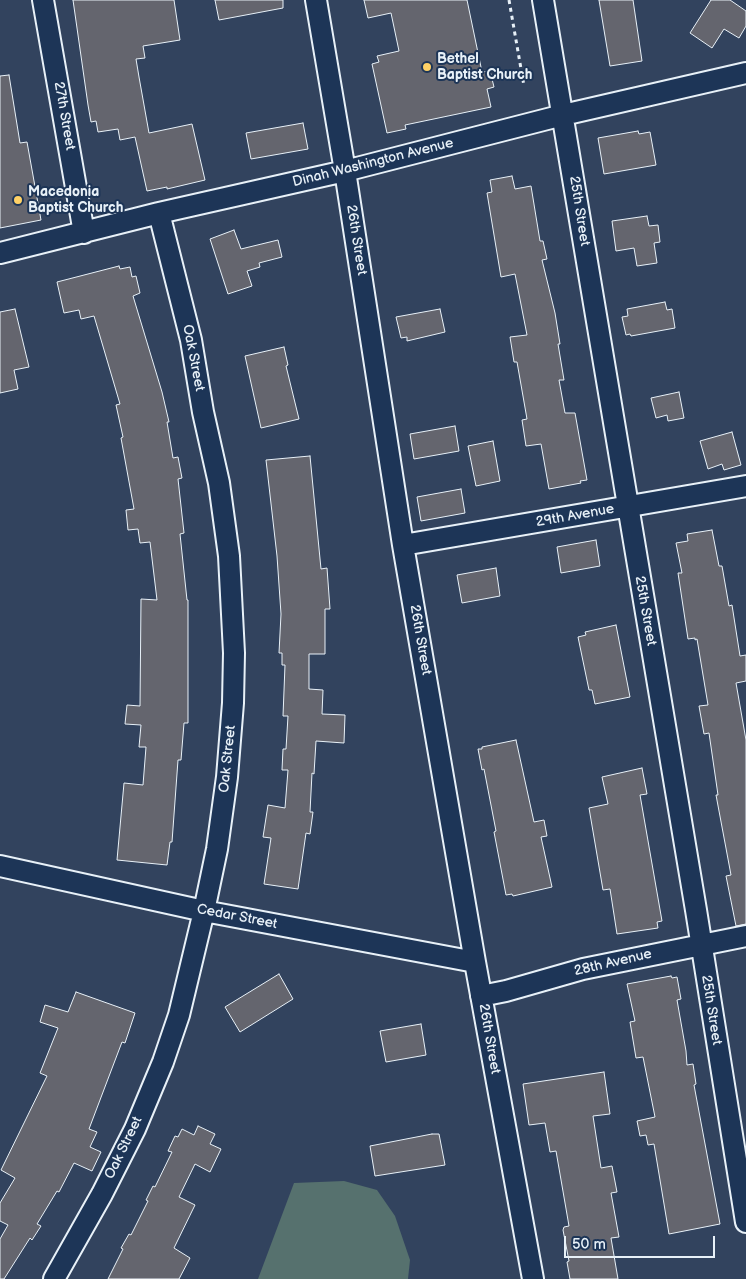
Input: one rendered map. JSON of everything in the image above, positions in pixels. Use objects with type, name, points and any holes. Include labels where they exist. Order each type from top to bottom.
[{"type":"street","name":"27th Street","points":[[43,0],[84,233]]},
{"type":"street","name":"26th Street","points":[[316,0],[345,171],[403,545],[481,996],[533,1279]]},
{"type":"street","name":"25th Street","points":[[543,0],[564,115],[746,1222]]},
{"type":"street","name":"Dinah Washington Avenue","points":[[0,253],[159,213],[345,171],[564,115],[746,73]]},
{"type":"street","name":"Oak Street","points":[[54,1279],[102,1194],[135,1130],[163,1062],[179,1015],[204,911],[217,849],[226,777],[233,703],[234,654],[229,556],[219,483],[203,412],[191,340],[159,213]]},
{"type":"street","name":"29th Avenue","points":[[403,545],[746,486]]},
{"type":"street","name":"Cedar Street","points":[[0,866],[204,911],[475,962]]},
{"type":"street","name":"28th Avenue","points":[[481,996],[506,991],[583,969],[746,936]]},
{"type":"path","points":[[509,0],[524,86]]},
{"type":"green space","points":[[344,1181],[377,1190],[395,1216],[410,1260],[408,1279],[258,1279],[294,1183]]},
{"type":"building","points":[[73,0],[174,0],[180,40],[143,46],[145,58],[136,59],[139,77],[149,133],[192,124],[205,180],[167,189],[167,187],[147,191],[135,137],[120,140],[118,129],[98,132],[96,121],[91,122]]},
{"type":"building","points":[[215,0],[283,0],[283,8],[219,20]]},
{"type":"building","name":"Bethel Baptist Church","points":[[364,0],[467,0],[482,72],[490,71],[494,87],[487,89],[491,107],[405,125],[406,129],[387,133],[372,64],[379,62],[377,56],[399,51],[391,13],[368,18]]},
{"type":"building","points":[[599,0],[633,0],[642,61],[610,66]]},
{"type":"building","points":[[711,0],[730,0],[746,11],[746,26],[739,38],[724,29],[712,48],[690,33]]},
{"type":"building","points":[[9,75],[20,143],[27,142],[41,220],[0,228],[0,76]]},
{"type":"building","points":[[303,123],[308,149],[251,159],[246,133]]},
{"type":"building","points":[[638,131],[639,134],[650,132],[656,165],[604,174],[598,138]]},
{"type":"building","points":[[512,176],[515,189],[531,186],[540,241],[543,241],[547,259],[542,260],[555,313],[560,344],[558,344],[564,380],[559,380],[565,413],[575,413],[587,480],[580,481],[581,483],[549,489],[541,444],[526,446],[522,420],[527,419],[517,362],[514,362],[510,337],[527,335],[515,274],[501,277],[487,193],[492,192],[490,180]]},
{"type":"building","points":[[647,216],[649,226],[658,225],[660,242],[654,243],[657,263],[637,266],[634,248],[616,251],[612,221]]},
{"type":"building","points":[[234,230],[241,249],[278,240],[282,257],[259,263],[260,267],[247,271],[252,286],[228,294],[210,239]]},
{"type":"building","points":[[119,266],[120,269],[130,267],[132,277],[136,276],[140,293],[133,296],[162,392],[169,422],[167,422],[173,458],[178,457],[182,478],[178,479],[184,533],[180,534],[188,600],[188,723],[184,723],[181,760],[178,760],[172,842],[170,842],[167,865],[117,860],[124,783],[143,785],[146,747],[139,747],[141,725],[125,724],[127,705],[140,706],[141,599],[157,600],[150,542],[140,543],[138,529],[128,530],[126,510],[134,509],[116,405],[120,404],[94,316],[81,319],[79,310],[64,313],[57,282]]},
{"type":"building","points":[[665,302],[667,310],[672,309],[675,328],[631,336],[630,334],[626,335],[622,317],[628,316],[627,309]]},
{"type":"building","points":[[15,309],[29,367],[14,370],[18,389],[0,393],[0,312]]},
{"type":"building","points":[[440,309],[445,332],[407,341],[407,337],[401,338],[396,317]]},
{"type":"building","points":[[284,347],[288,365],[286,366],[299,419],[261,428],[245,356]]},
{"type":"building","points":[[679,392],[684,418],[668,421],[667,415],[656,418],[651,398]]},
{"type":"building","points":[[455,426],[459,451],[414,459],[410,434]]},
{"type":"building","points":[[732,432],[741,465],[724,470],[722,464],[708,469],[700,441]]},
{"type":"building","points":[[493,441],[500,481],[476,486],[468,446]]},
{"type":"building","points":[[310,456],[321,569],[327,568],[330,609],[325,609],[325,654],[309,654],[309,689],[323,690],[322,714],[345,715],[344,743],[316,741],[310,812],[313,812],[310,834],[306,833],[298,889],[264,884],[271,838],[263,837],[268,805],[285,808],[288,770],[282,770],[283,749],[286,749],[288,716],[283,716],[285,665],[282,665],[282,653],[279,653],[281,614],[277,556],[266,460]]},
{"type":"building","points":[[461,489],[465,513],[421,521],[417,497]]},
{"type":"building","points":[[712,530],[719,566],[722,566],[729,606],[732,605],[740,656],[746,655],[746,681],[736,683],[746,740],[746,924],[736,926],[726,876],[731,875],[716,795],[718,795],[709,733],[704,734],[699,706],[708,705],[697,639],[688,639],[678,573],[682,573],[676,543],[688,541],[687,534]]},
{"type":"building","points":[[596,540],[600,566],[561,573],[557,547]]},
{"type":"building","points":[[496,568],[500,596],[462,603],[457,575]]},
{"type":"building","points":[[616,625],[630,697],[595,704],[592,690],[589,690],[578,637],[586,635],[585,632]]},
{"type":"building","points":[[516,740],[534,822],[544,820],[547,836],[541,837],[552,887],[513,896],[512,894],[506,895],[494,832],[496,831],[484,769],[482,770],[478,749]]},
{"type":"building","points":[[642,768],[647,794],[640,795],[662,921],[657,922],[658,928],[617,934],[610,889],[603,890],[589,808],[608,804],[602,777]]},
{"type":"building","points":[[279,974],[293,999],[240,1032],[225,1007]]},
{"type":"building","points":[[671,976],[672,978],[677,977],[681,999],[677,1000],[687,1065],[693,1064],[696,1084],[694,1085],[720,1224],[669,1234],[654,1144],[648,1145],[646,1135],[640,1136],[637,1121],[655,1117],[643,1057],[636,1058],[630,1022],[635,1021],[627,984]]},
{"type":"building","points":[[76,992],[135,1013],[125,1043],[122,1042],[89,1129],[97,1132],[90,1147],[101,1152],[92,1171],[74,1163],[59,1192],[57,1191],[37,1224],[41,1226],[32,1240],[30,1238],[4,1279],[0,1279],[0,1239],[8,1225],[0,1221],[0,1203],[15,1178],[1,1170],[47,1076],[40,1073],[58,1028],[40,1022],[45,1005],[68,1012]]},
{"type":"building","points":[[421,1024],[426,1055],[386,1062],[380,1031]]},
{"type":"building","points":[[604,1072],[610,1114],[593,1116],[601,1168],[612,1166],[617,1192],[611,1193],[619,1237],[611,1238],[618,1279],[570,1279],[567,1262],[569,1261],[563,1230],[564,1227],[569,1226],[556,1151],[550,1152],[545,1123],[529,1125],[523,1084]]},
{"type":"building","points":[[198,1126],[215,1134],[210,1144],[221,1149],[210,1172],[195,1164],[179,1197],[195,1205],[174,1248],[190,1258],[179,1279],[108,1279],[123,1249],[121,1248],[129,1234],[131,1235],[148,1201],[146,1200],[153,1186],[155,1187],[172,1152],[168,1151],[175,1136],[178,1137],[182,1129],[194,1135]]},
{"type":"building","points":[[439,1134],[445,1165],[375,1176],[370,1146]]},
{"type":"place","name":"Bethel Baptist Church","points":[[427,67]]},
{"type":"place","name":"Macedonia Baptist Church","points":[[18,200]]}]
